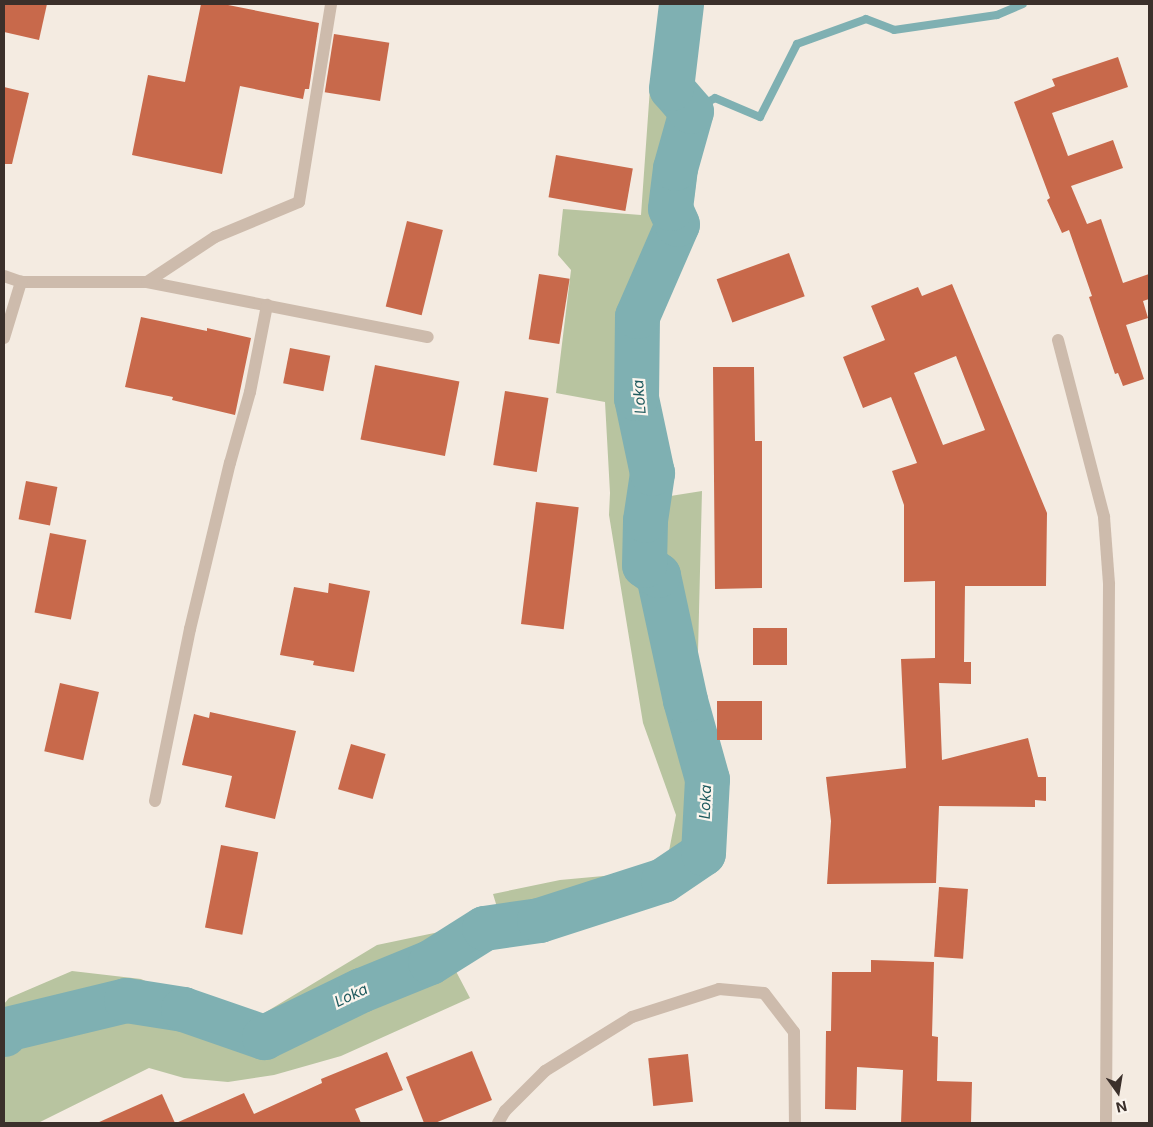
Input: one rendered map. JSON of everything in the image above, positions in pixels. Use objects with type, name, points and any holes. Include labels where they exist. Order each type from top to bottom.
[{"type":"street","points":[[147,282],[215,237],[300,202],[331,4]]},
{"type":"street","points":[[4,276],[21,282],[147,282],[428,337]]},
{"type":"street","points":[[4,338],[21,282]]},
{"type":"street","points":[[154,801],[190,629],[230,463],[250,392],[267,305]]},
{"type":"street","points":[[1058,340],[1104,517],[1109,584],[1106,1123]]},
{"type":"street","points":[[498,1123],[505,1111],[545,1071],[632,1017],[719,989],[764,993],[794,1032],[795,1123]]},
{"type":"green space","points":[[650,88],[701,90],[703,129],[694,198],[662,253],[661,303],[642,390],[664,497],[702,491],[698,652],[701,749],[716,801],[720,849],[675,881],[573,920],[507,940],[493,894],[560,880],[647,872],[668,856],[676,815],[643,723],[609,515],[610,493],[605,402],[556,393],[571,270],[558,255],[563,209],[641,215]]},
{"type":"green space","points":[[439,932],[449,958],[470,998],[341,1056],[274,1075],[228,1082],[184,1078],[149,1068],[38,1123],[4,1123],[4,1004],[9,998],[72,971],[141,979],[212,1011],[261,1015],[377,945]]},
{"type":"building","points":[[4,4],[47,4],[39,40],[4,32]]},
{"type":"building","points":[[201,4],[223,4],[319,23],[309,89],[305,89],[303,99],[240,86],[222,174],[132,155],[148,75],[185,82]]},
{"type":"building","points":[[334,34],[389,43],[380,101],[325,92]]},
{"type":"building","points":[[1118,57],[1128,87],[1052,113],[1068,156],[1113,140],[1123,168],[1071,186],[1087,224],[1101,219],[1123,283],[1149,274],[1149,299],[1143,301],[1148,318],[1126,325],[1144,379],[1123,386],[1118,373],[1115,374],[1089,297],[1092,296],[1069,230],[1062,233],[1047,200],[1050,198],[1014,102],[1055,86],[1052,79]]},
{"type":"building","points":[[4,87],[29,93],[12,164],[4,164]]},
{"type":"building","points":[[556,155],[633,169],[625,211],[549,197]]},
{"type":"building","points":[[407,221],[443,230],[422,315],[386,306]]},
{"type":"building","points":[[789,253],[805,296],[732,323],[717,279]]},
{"type":"building","points":[[539,274],[570,279],[559,344],[529,339]]},
{"type":"building","points":[[952,284],[1047,513],[1046,586],[965,586],[964,662],[971,662],[971,684],[939,683],[942,760],[1028,738],[1038,777],[1046,777],[1046,801],[1035,800],[1035,807],[939,806],[936,883],[827,884],[831,821],[826,777],[906,768],[901,659],[935,658],[935,581],[904,582],[904,505],[892,471],[917,463],[891,397],[863,408],[843,357],[885,340],[871,306],[918,287],[922,296]],"holes":[[[956,356],[985,430],[943,445],[914,373]]]},
{"type":"building","points":[[141,317],[207,331],[207,328],[251,338],[235,415],[172,400],[173,397],[125,387]]},
{"type":"building","points":[[290,348],[330,356],[323,391],[283,383]]},
{"type":"building","points":[[375,365],[459,381],[445,456],[360,440]]},
{"type":"building","points":[[713,367],[754,367],[755,441],[762,441],[762,588],[715,589]]},
{"type":"building","points":[[505,391],[548,398],[537,472],[493,465]]},
{"type":"building","points":[[26,481],[57,487],[50,525],[19,519]]},
{"type":"building","points":[[536,502],[579,507],[564,629],[521,624]]},
{"type":"building","points":[[50,533],[86,540],[71,620],[35,613]]},
{"type":"building","points":[[329,583],[370,591],[354,672],[313,665],[314,661],[280,655],[294,587],[328,593]]},
{"type":"building","points":[[753,628],[787,628],[787,665],[753,665]]},
{"type":"building","points":[[60,683],[99,692],[83,760],[44,751]]},
{"type":"building","points":[[717,701],[762,701],[762,740],[717,740]]},
{"type":"building","points":[[210,712],[296,731],[275,819],[225,807],[232,776],[182,765],[194,714],[209,718]]},
{"type":"building","points":[[351,744],[386,754],[373,799],[338,789]]},
{"type":"building","points":[[221,845],[258,852],[242,935],[205,927]]},
{"type":"building","points":[[939,887],[968,889],[963,959],[934,957]]},
{"type":"building","points":[[871,960],[934,962],[932,1036],[938,1037],[937,1081],[972,1082],[971,1123],[901,1123],[903,1070],[857,1067],[856,1110],[825,1109],[826,1031],[831,1031],[832,972],[871,972]]},
{"type":"building","points":[[472,1051],[492,1100],[435,1123],[424,1123],[406,1077]]},
{"type":"building","points":[[387,1052],[403,1090],[355,1109],[361,1123],[176,1123],[244,1093],[254,1114],[322,1083],[321,1079]]},
{"type":"building","points":[[688,1054],[693,1102],[653,1106],[648,1058]]},
{"type":"building","points":[[162,1094],[175,1123],[97,1123]]},
{"type":"waterway","name":"Loka","points":[[4,1034],[6,1029],[126,1000],[183,1009],[264,1037],[361,990],[430,962],[484,928],[539,920],[663,880],[703,853],[707,779],[685,700],[658,575],[644,565],[645,520],[652,473],[636,398],[637,316],[677,224],[670,208],[675,168],[691,111],[671,88],[681,4]]},
{"type":"waterway","points":[[691,111],[715,98],[760,117],[797,44],[866,19],[894,30],[997,15],[1023,4]]}]
